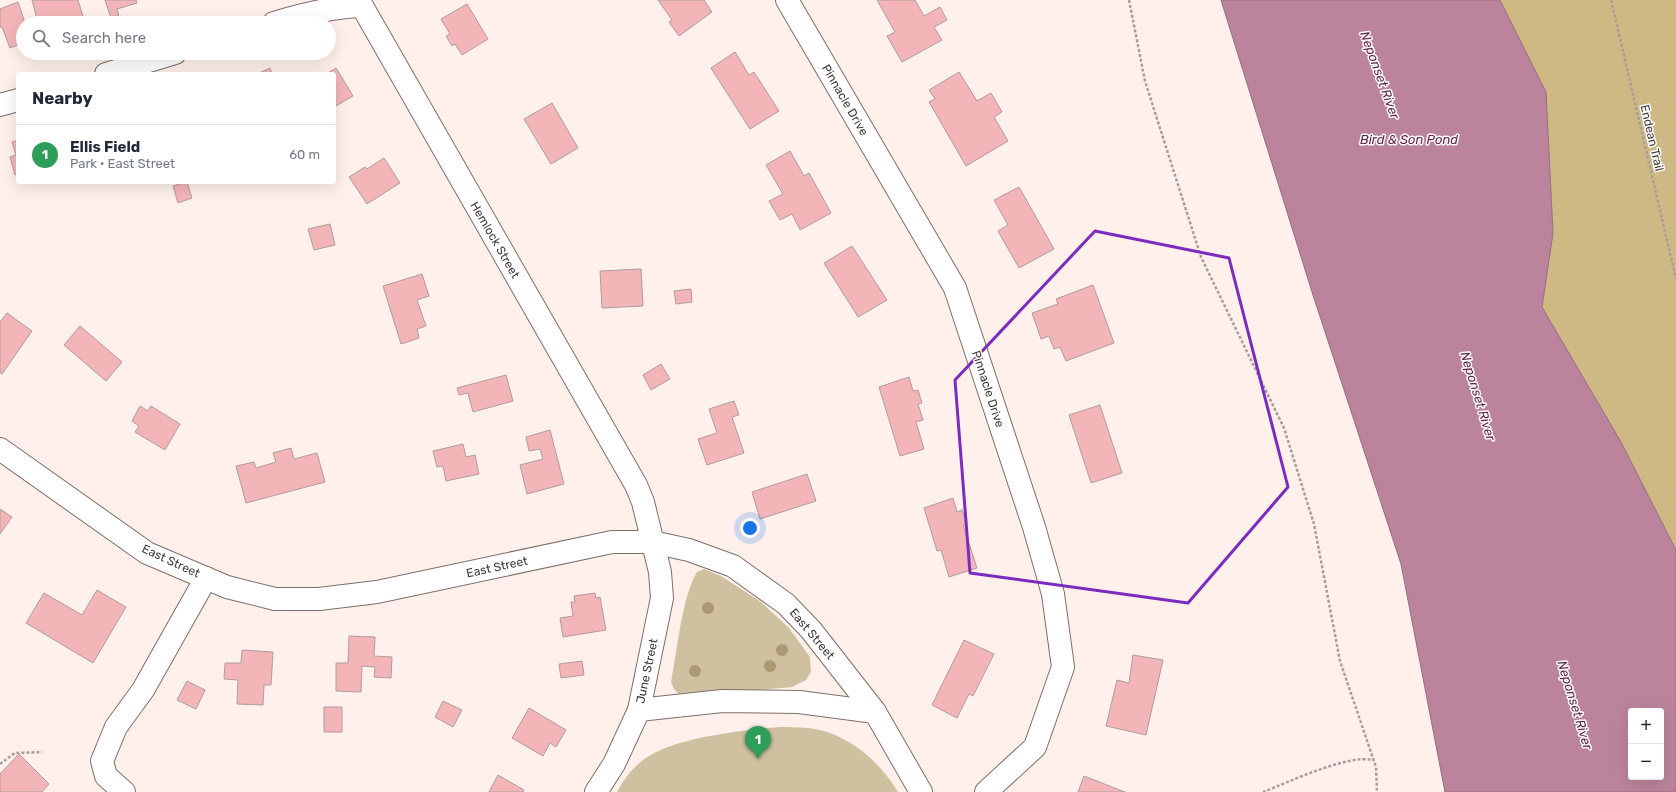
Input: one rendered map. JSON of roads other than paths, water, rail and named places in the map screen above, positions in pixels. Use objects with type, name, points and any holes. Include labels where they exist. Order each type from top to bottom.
[{"type":"street","name":"Pinnacle Drive","points":[[787,0],[955,288],[1034,527],[1053,594],[1063,667],[1036,746],[986,792]]},
{"type":"street","name":"Hemlock Street","points":[[302,7],[362,6],[636,485],[643,502],[652,542]]},
{"type":"street","points":[[286,16],[302,7]]},
{"type":"street","points":[[113,72],[152,60]]},
{"type":"street","points":[[0,105],[16,101]]},
{"type":"street","name":"East Street","points":[[0,449],[147,552],[227,587],[275,599],[319,598],[377,592],[612,542],[652,542],[689,550],[733,566],[786,604],[811,630],[875,712],[921,792]]},
{"type":"street","name":"June Street","points":[[596,792],[614,764],[639,710],[662,598],[660,572],[652,542]]},
{"type":"street","points":[[124,792],[106,776],[102,761],[116,727],[143,690],[206,578]]},
{"type":"street","points":[[639,710],[722,701],[799,702],[875,712]]},
{"type":"water","name":"Bird & Son Pond","points":[[1221,0],[1500,0],[1546,92],[1553,233],[1542,307],[1621,442],[1676,550],[1676,792],[1445,792],[1401,564],[1312,292]]},
{"type":"place","name":"Ellis Field","points":[[758,759]]},
{"type":"water label","name":"Neponset River","points":[[1380,75]]},
{"type":"water label","name":"Neponset River","points":[[1478,396]]},
{"type":"water label","name":"Neponset River","points":[[1575,705]]}]
